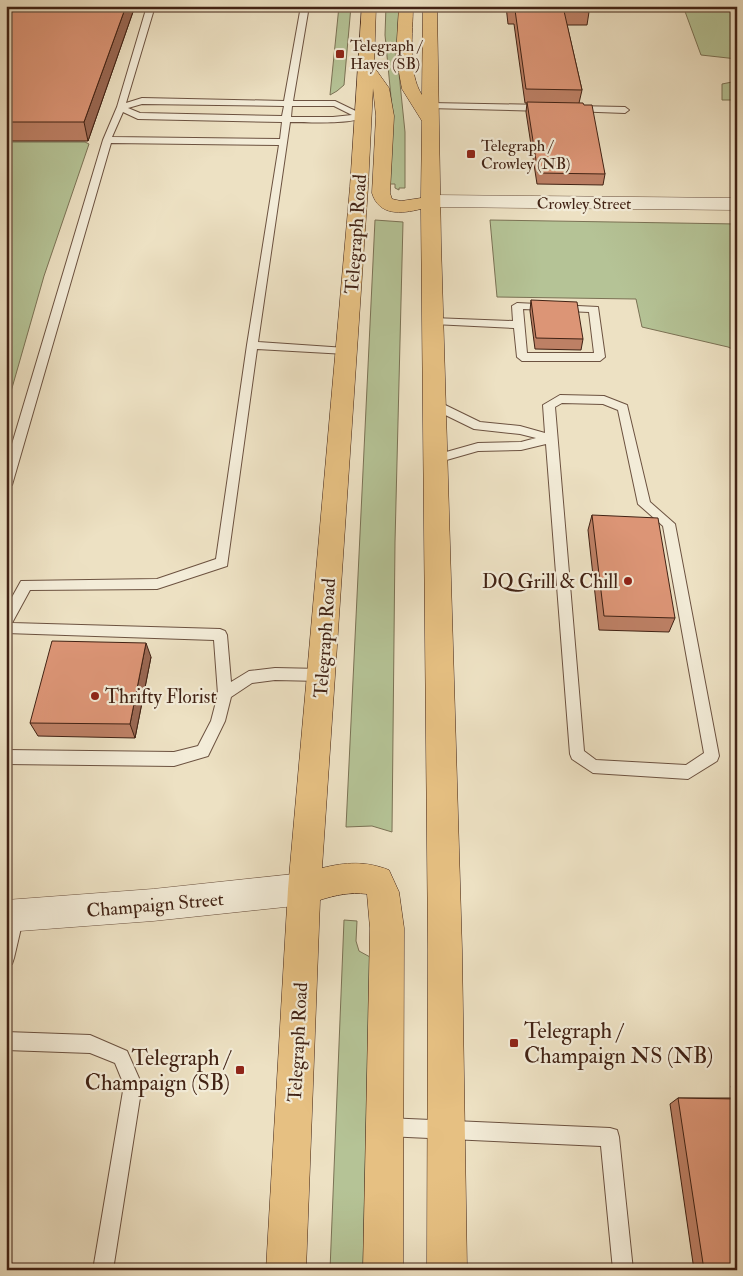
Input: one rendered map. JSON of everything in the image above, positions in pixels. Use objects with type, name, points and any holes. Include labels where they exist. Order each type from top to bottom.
[{"type":"main road","name":"Telegraph Road","points":[[286,1270],[304,889],[359,187],[369,6]]},
{"type":"main road","points":[[406,6],[404,56],[410,89],[431,114]]},
{"type":"main road","points":[[430,6],[434,404],[445,950],[447,1270]]},
{"type":"main road","points":[[365,66],[381,88],[385,116],[382,193],[384,202],[395,206],[413,206],[432,201]]},
{"type":"main road","points":[[304,889],[342,878],[362,877],[378,881],[383,892],[387,928],[383,1270]]},
{"type":"street","name":"Crowley Street","points":[[432,201],[737,204]]},
{"type":"street","name":"Champaign Street","points":[[11,916],[153,905],[304,889]]},
{"type":"lane","points":[[6,485],[107,140],[121,107],[151,6]]},
{"type":"lane","points":[[6,621],[26,585],[157,584],[222,562],[252,345],[284,142],[288,103],[305,6]]},
{"type":"lane","points":[[121,107],[142,101],[335,104],[362,116]]},
{"type":"lane","points":[[121,107],[138,116],[333,120],[362,116]]},
{"type":"lane","points":[[431,114],[556,109]]},
{"type":"lane","points":[[566,109],[625,110]]},
{"type":"lane","points":[[107,140],[284,142]]},
{"type":"lane","points":[[517,306],[594,309],[600,357],[522,357],[518,325],[517,306]]},
{"type":"lane","points":[[433,321],[518,325]]},
{"type":"lane","points":[[252,345],[346,351]]},
{"type":"lane","points":[[560,399],[604,400],[623,408],[644,504],[669,524],[712,756],[688,772],[593,766],[577,754],[552,439],[549,405],[560,399]]},
{"type":"lane","points":[[434,404],[478,426],[520,430],[552,439]]},
{"type":"lane","points":[[436,459],[478,447],[521,446],[552,439]]},
{"type":"lane","points":[[6,628],[220,635],[225,694],[218,721],[203,751],[174,759],[6,756]]},
{"type":"lane","points":[[225,694],[248,677],[275,674],[321,675]]},
{"type":"lane","points":[[6,958],[11,916]]},
{"type":"lane","points":[[6,1041],[90,1044],[121,1057],[133,1085],[103,1270]]},
{"type":"lane","points":[[385,1127],[610,1137],[623,1270]]},
{"type":"green space","points":[[339,6],[351,6],[344,85],[330,95]]},
{"type":"green space","points":[[386,6],[399,6],[397,54],[405,132],[405,188],[399,188],[399,190],[395,188],[395,184],[390,184],[393,118],[385,35]]},
{"type":"green space","points":[[683,6],[737,6],[737,59],[701,55]]},
{"type":"green space","points":[[737,81],[737,100],[722,100],[722,84]]},
{"type":"green space","points":[[6,142],[85,142],[89,144],[44,276],[6,409]]},
{"type":"green space","points":[[375,220],[403,222],[395,542],[392,832],[372,826],[346,827]]},
{"type":"green space","points":[[490,220],[737,224],[737,351],[728,347],[642,327],[636,299],[497,297]]},
{"type":"green space","points":[[344,920],[357,921],[356,941],[359,951],[370,957],[363,1270],[330,1270]]},
{"type":"building","points":[[6,6],[126,6],[84,122],[6,122]]},
{"type":"building","points":[[509,6],[588,6],[589,12],[564,11],[582,90],[526,89],[515,10],[510,10]]},
{"type":"building","points":[[527,102],[583,103],[584,105],[592,105],[605,174],[538,173]]},
{"type":"building","points":[[531,300],[577,302],[583,339],[536,338]]},
{"type":"building","points":[[592,515],[658,518],[675,618],[604,616]]},
{"type":"building","name":"Thrifty Florist","points":[[52,641],[146,643],[130,724],[30,723]]},
{"type":"building","points":[[678,1098],[737,1099],[737,1270],[704,1270]]},
{"type":"place","name":"Telegraph / Hayes (SB)","points":[[340,54]]},
{"type":"place","name":"Telegraph / Crowley (NB)","points":[[471,154]]},
{"type":"place","name":"DQ Grill & Chill","points":[[628,581]]},
{"type":"place","name":"Thrifty Florist","points":[[95,696]]},
{"type":"place","name":"Telegraph / Champaign NS (NB)","points":[[514,1043]]},
{"type":"place","name":"Telegraph / Champaign (SB)","points":[[240,1070]]}]
